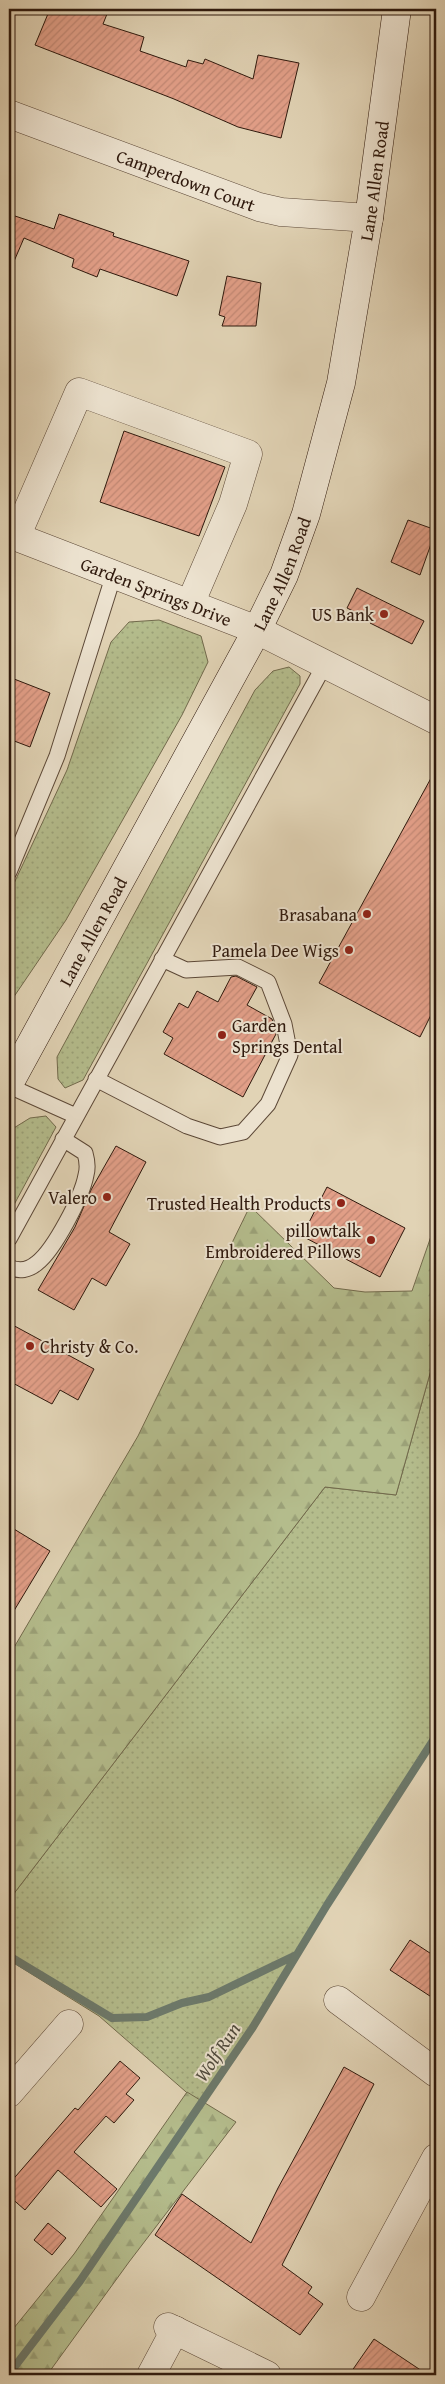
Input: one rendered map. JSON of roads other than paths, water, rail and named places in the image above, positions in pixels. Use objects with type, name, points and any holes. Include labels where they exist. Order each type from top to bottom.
[{"type":"street","name":"Lane Allen Road","points":[[9,1085],[257,630],[284,575],[306,514],[331,424],[352,328],[397,9]]},
{"type":"street","name":"Camperdown Court","points":[[9,114],[259,207],[282,212],[369,218]]},
{"type":"street","points":[[12,535],[79,392],[248,454],[233,504],[190,604]]},
{"type":"street","name":"Garden Springs Drive","points":[[12,535],[257,630],[436,720]]},
{"type":"street","points":[[338,2000],[436,2073]]},
{"type":"street","points":[[9,2093],[69,2024]]},
{"type":"street","points":[[361,2297],[436,2158]]},
{"type":"street","points":[[151,2375],[172,2328],[267,2375]]},
{"type":"lane","points":[[9,872],[58,756],[114,574]]},
{"type":"lane","points":[[9,1239],[325,664]]},
{"type":"lane","points":[[96,1079],[187,1126],[220,1137],[243,1132],[268,1104],[290,1055],[284,1024],[268,982],[238,967],[186,970],[162,958]]},
{"type":"lane","points":[[9,1085],[76,1116]]},
{"type":"lane","points":[[9,1268],[23,1269],[39,1262],[65,1223],[80,1194],[87,1174],[85,1152],[64,1139]]},
{"type":"waterway","name":"Wolf Run","points":[[9,2374],[80,2281],[253,2027],[327,1905],[436,1736]]},
{"type":"waterway","points":[[9,1956],[112,2018],[147,2017],[182,2003],[209,1997],[296,1955]]},
{"type":"place","name":"US Bank","points":[[384,614]]},
{"type":"place","name":"Brasabana","points":[[367,914]]},
{"type":"place","name":"Pamela Dee Wigs","points":[[349,950]]},
{"type":"place","name":"Garden Springs Dental","points":[[222,1035]]},
{"type":"place","name":"Valero","points":[[107,1197]]},
{"type":"place","name":"Trusted Health Products","points":[[341,1203]]},
{"type":"place","name":"pillowtalk Embroidered Pillows","points":[[371,1240]]},
{"type":"place","name":"Christy & Co.","points":[[30,1346]]}]
